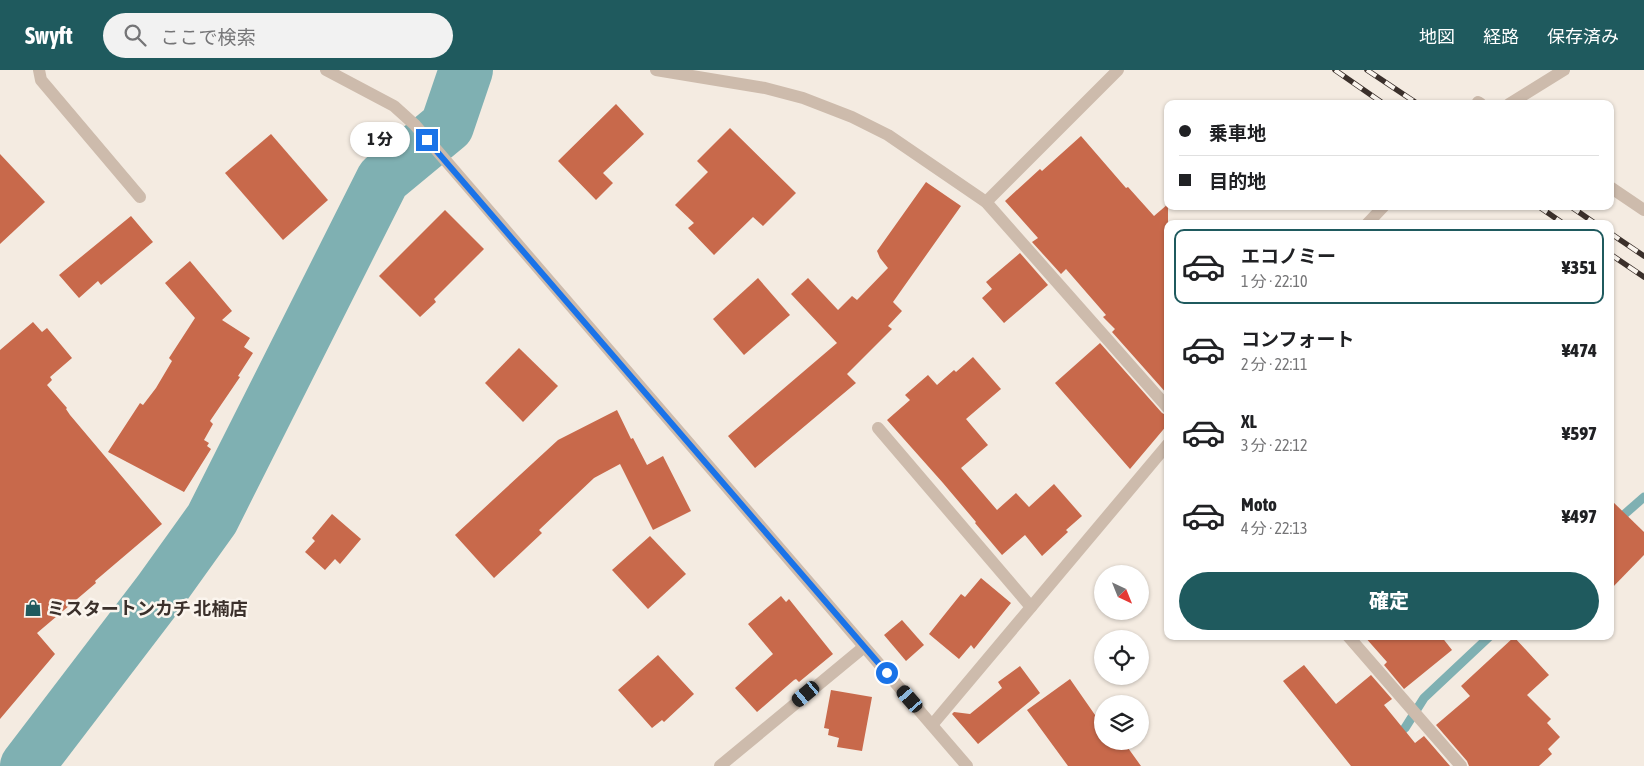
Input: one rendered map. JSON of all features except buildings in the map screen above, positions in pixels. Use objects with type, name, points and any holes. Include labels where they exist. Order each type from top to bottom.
[{"type":"street","points":[[39,70],[41,80],[140,197]]},
{"type":"street","points":[[326,70],[394,106],[415,125],[967,766]]},
{"type":"street","points":[[656,70],[765,88],[802,98],[852,117],[888,135],[986,202],[1164,403]]},
{"type":"street","points":[[986,202],[1118,70]]},
{"type":"street","points":[[1515,100],[1564,70]]},
{"type":"street","points":[[1614,190],[1644,210]]},
{"type":"street","points":[[1371,220],[1380,210]]},
{"type":"street","points":[[878,428],[1031,607]]},
{"type":"street","points":[[932,725],[1164,449]]},
{"type":"street","points":[[1351,640],[1461,766]]},
{"type":"street","points":[[720,766],[864,647]]},
{"type":"waterway","points":[[27,766],[159,593],[212,519],[383,179],[447,126],[466,70]]},
{"type":"waterway","points":[[1614,523],[1644,497]]},
{"type":"waterway","points":[[1396,736],[1405,728],[1424,698],[1486,640]]},
{"type":"railway","points":[[1335,70],[1378,100]]},
{"type":"railway","points":[[1367,70],[1412,100]]},
{"type":"railway","points":[[1544,210],[1558,220]]},
{"type":"railway","points":[[1576,210],[1590,220]]},
{"type":"railway","points":[[1614,236],[1644,256]]},
{"type":"railway","points":[[1614,257],[1644,277]]},
{"type":"place","name":"ミスタートンカチ 北楠店","points":[[33,608]]},
{"type":"route","points":[[427,140],[887,673]]}]
